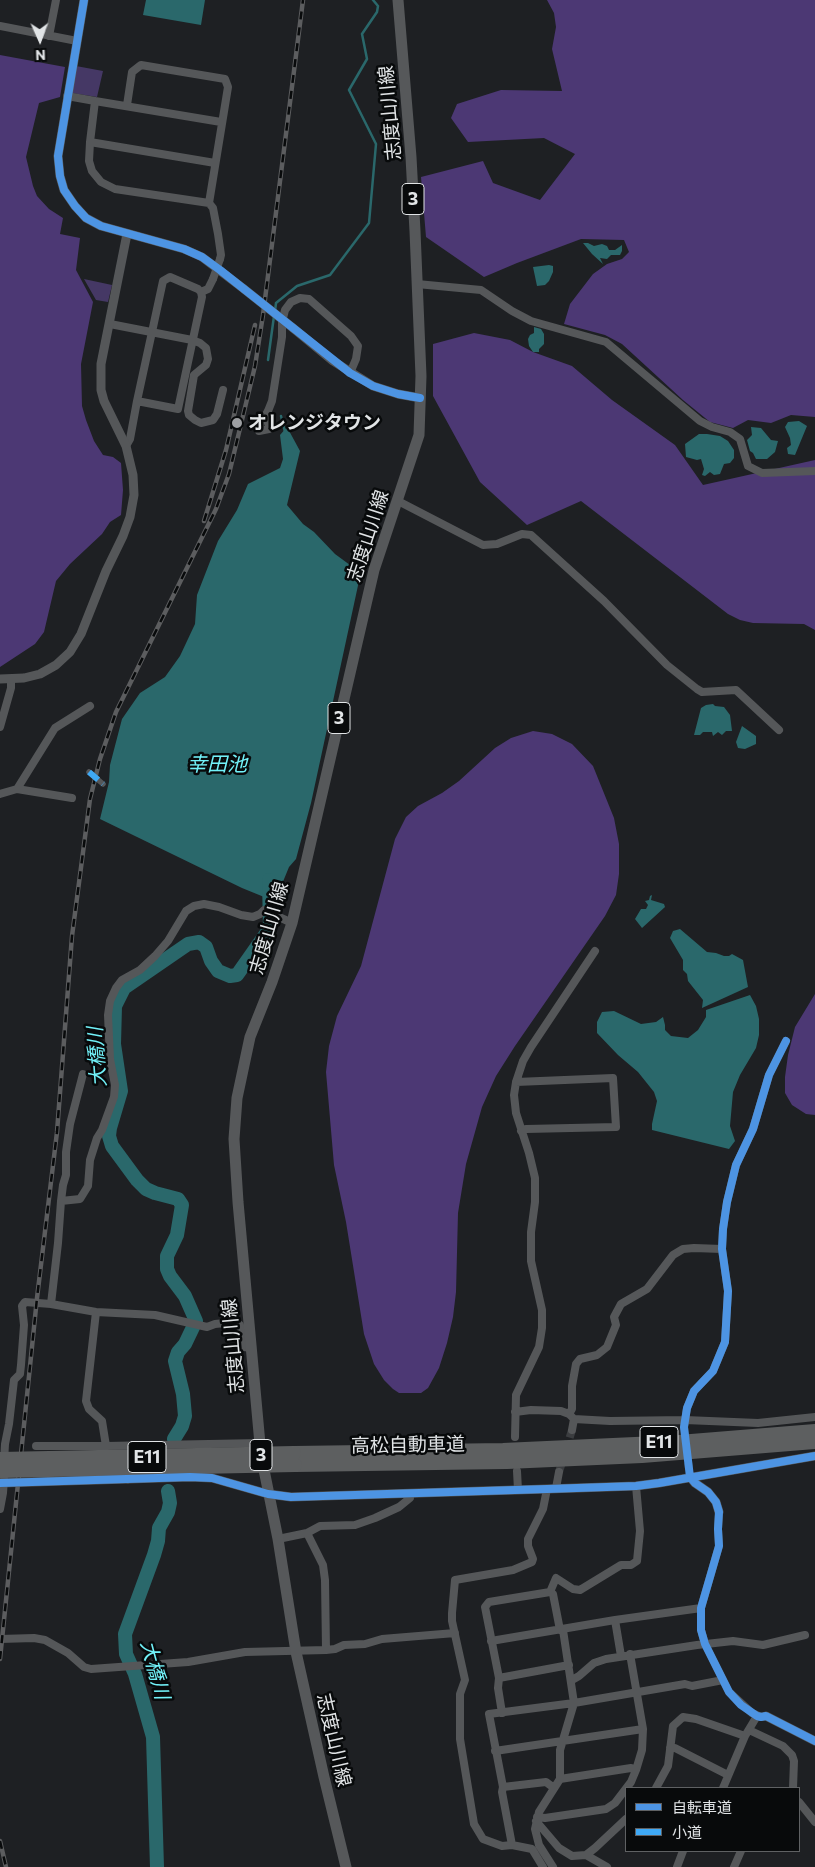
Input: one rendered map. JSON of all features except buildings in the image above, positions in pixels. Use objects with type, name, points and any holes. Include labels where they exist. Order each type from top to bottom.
[{"type":"highway","name":"高松自動車道","points":[[0,1471],[679,1442],[815,1430]]},
{"type":"highway","name":"高松自動車道","points":[[0,1459],[294,1459],[507,1462],[632,1457],[815,1442]]},
{"type":"main road","name":"志度山川線","points":[[346,1867],[296,1652],[260,1443],[234,1139],[236,1098],[250,1036],[272,982],[292,923],[374,570],[419,435],[417,284],[411,157],[398,0]]},
{"type":"street","points":[[49,36],[56,0]]},
{"type":"street","points":[[84,0],[58,156],[60,176],[64,190],[75,206],[86,218],[101,226],[184,249],[208,261],[350,373],[372,386],[420,398]]},
{"type":"street","points":[[0,26],[77,41]]},
{"type":"street","points":[[127,105],[132,72],[141,65],[225,79],[228,87],[209,204]]},
{"type":"street","points":[[68,96],[222,122]]},
{"type":"street","points":[[95,101],[89,161],[92,172],[101,182],[115,188],[209,204],[213,208],[221,255],[208,289],[201,292]]},
{"type":"street","points":[[90,142],[215,163]]},
{"type":"street","points":[[0,680],[12,680],[40,674],[56,665],[70,652],[81,634],[130,517],[134,495],[133,475],[126,446],[104,401],[101,390],[101,364],[127,234]]},
{"type":"street","points":[[126,446],[130,439],[163,281],[170,277],[201,292]]},
{"type":"street","points":[[417,284],[481,290],[512,311],[531,321],[606,342],[700,421],[712,427],[730,432],[740,439],[748,466],[762,473],[815,471]]},
{"type":"street","points":[[138,401],[178,409],[201,292]]},
{"type":"street","points":[[268,411],[272,401],[282,322],[285,310],[291,302],[300,298],[309,299],[352,336],[358,346],[356,359],[350,373]]},
{"type":"street","points":[[110,324],[192,340],[200,342],[206,348],[208,359],[206,365],[194,375],[188,410],[189,415],[195,420],[201,423],[213,420],[217,414],[223,390]]},
{"type":"street","points":[[398,501],[483,545],[497,544],[522,534],[531,535],[604,601],[666,665],[702,692],[736,690],[778,730]]},
{"type":"street","points":[[0,727],[12,680]]},
{"type":"street","points":[[17,789],[55,728],[90,706]]},
{"type":"street","points":[[89,772],[103,784]]},
{"type":"street","points":[[0,794],[17,789],[72,798]]},
{"type":"street","points":[[61,1201],[80,1199],[88,1186],[90,1160],[96,1138],[102,1130],[114,1097],[115,1084],[110,1059],[108,1015],[110,1001],[122,980],[140,970],[155,956],[168,941],[186,911],[194,906],[204,904],[253,917],[264,910],[292,923]]},
{"type":"street","points":[[515,1437],[516,1395],[523,1377],[533,1361],[542,1328],[542,1310],[531,1261],[535,1178],[516,1113],[514,1095],[516,1082],[523,1061],[531,1047],[595,951]]},
{"type":"street","points":[[684,1423],[687,1408],[694,1391],[713,1371],[725,1342],[728,1291],[722,1249],[723,1229],[736,1164],[753,1129],[769,1075],[786,1041]]},
{"type":"street","points":[[51,1304],[70,1124],[84,1074]]},
{"type":"street","points":[[516,1082],[613,1078],[616,1127],[526,1129],[521,1131]]},
{"type":"street","points":[[572,1430],[572,1386],[576,1364],[580,1359],[597,1355],[607,1347],[616,1325],[614,1317],[621,1304],[647,1288],[673,1254],[683,1249],[722,1249]]},
{"type":"street","points":[[0,1508],[3,1493],[5,1444],[14,1380],[20,1374],[24,1325],[22,1306],[25,1302],[51,1304],[96,1312],[155,1314],[207,1327],[215,1324],[235,1322],[240,1326],[244,1347],[251,1348]]},
{"type":"street","points":[[96,1312],[86,1401],[89,1409],[102,1421],[106,1446]]},
{"type":"street","points":[[515,1412],[561,1410],[572,1416],[610,1421],[684,1423],[758,1423],[815,1418]]},
{"type":"street","points":[[36,1446],[260,1443]]},
{"type":"street","points":[[0,1483],[128,1478],[212,1478],[268,1494],[291,1497],[552,1489],[636,1486],[689,1473],[815,1456]]},
{"type":"street","points":[[517,1471],[518,1490]]},
{"type":"street","points":[[542,1867],[532,1849],[512,1845],[502,1846],[483,1840],[474,1824],[460,1740],[460,1694],[465,1680],[452,1613],[455,1580],[513,1570],[532,1562],[528,1539],[559,1472]]},
{"type":"street","points":[[689,1473],[695,1483],[708,1492],[716,1502],[719,1512],[719,1546],[702,1608],[701,1630],[705,1644],[729,1692],[741,1705],[815,1741]]},
{"type":"street","points":[[550,1592],[556,1578],[573,1589],[580,1590],[621,1565],[631,1565],[637,1561],[640,1531],[636,1486]]},
{"type":"street","points":[[278,1539],[307,1533],[320,1526],[355,1525],[399,1507],[410,1498],[410,1493]]},
{"type":"street","points":[[307,1533],[323,1565],[326,1650]]},
{"type":"street","points":[[550,1592],[553,1594],[562,1630],[572,1680],[574,1702],[560,1750],[560,1779],[537,1819],[535,1829],[539,1845],[553,1867]]},
{"type":"street","points":[[502,1713],[498,1688],[499,1678],[486,1607],[489,1602],[550,1592]]},
{"type":"street","points":[[491,1642],[615,1620],[702,1608]]},
{"type":"street","points":[[615,1620],[621,1656]]},
{"type":"street","points":[[0,1639],[34,1638],[45,1640],[68,1653],[84,1667],[91,1669],[188,1662],[245,1652],[326,1650],[336,1649],[344,1645],[365,1644],[388,1639],[455,1633]]},
{"type":"street","points":[[572,1680],[594,1663],[630,1654],[733,1641],[763,1645],[805,1635]]},
{"type":"street","points":[[627,1787],[636,1770],[642,1750],[643,1729],[630,1654]]},
{"type":"street","points":[[499,1678],[569,1665]]},
{"type":"street","points":[[512,1845],[489,1714],[685,1684],[692,1686],[723,1680]]},
{"type":"street","points":[[723,1787],[747,1733],[761,1716]]},
{"type":"street","points":[[657,1787],[668,1766],[673,1726],[683,1717],[747,1733],[788,1750],[794,1760],[793,1787]]},
{"type":"street","points":[[495,1751],[643,1729]]},
{"type":"street","points":[[670,1748],[675,1748],[728,1775]]},
{"type":"street","points":[[560,1779],[631,1768],[636,1770]]},
{"type":"street","points":[[503,1787],[546,1782],[554,1788]]},
{"type":"street","points":[[537,1819],[606,1809],[615,1803],[625,1790]]},
{"type":"street","points":[[800,1803],[815,1822]]},
{"type":"street","points":[[537,1819],[559,1848],[572,1856],[586,1855],[625,1822]]},
{"type":"street","points":[[734,1867],[741,1852]]},
{"type":"street","points":[[677,1867],[682,1853]]},
{"type":"street","points":[[586,1855],[607,1867]]},
{"type":"shaded area","points":[[547,0],[815,0],[815,417],[791,415],[771,423],[748,420],[733,428],[710,422],[622,344],[605,335],[564,324],[570,304],[593,274],[607,264],[622,259],[629,252],[624,240],[581,239],[484,277],[426,237],[421,177],[483,161],[493,183],[540,200],[575,154],[544,138],[468,142],[451,118],[457,104],[501,90],[562,91],[552,49],[556,27],[554,13]]},
{"type":"shaded area","points":[[0,55],[65,67],[60,97],[39,103],[26,157],[37,196],[49,209],[63,218],[60,234],[80,238],[76,270],[93,302],[81,364],[82,406],[94,441],[103,455],[113,457],[121,463],[123,490],[121,515],[110,522],[102,534],[70,564],[56,581],[44,632],[35,644],[0,667]]},
{"type":"shaded area","points":[[76,66],[103,71],[97,97],[72,93]]},
{"type":"shaded area","points":[[84,279],[112,285],[108,302],[96,300]]},
{"type":"shaded area","points":[[474,333],[510,340],[533,352],[572,366],[612,400],[675,445],[703,485],[815,460],[815,630],[804,624],[753,623],[740,620],[728,614],[581,501],[527,525],[480,482],[433,396],[433,344]]},
{"type":"shaded area","points":[[533,731],[552,734],[572,744],[593,766],[614,818],[619,844],[619,874],[616,895],[605,916],[496,1076],[482,1107],[466,1164],[458,1213],[456,1292],[447,1343],[439,1368],[428,1388],[421,1393],[399,1393],[384,1380],[374,1364],[364,1334],[346,1222],[334,1165],[326,1072],[329,1046],[337,1016],[361,966],[395,839],[406,817],[418,806],[459,781],[495,748],[511,738]]},
{"type":"shaded area","points":[[815,994],[815,1115],[806,1114],[792,1105],[785,1093],[785,1077],[795,1027]]},
{"type":"water","points":[[146,0],[205,0],[201,25],[143,15]]},
{"type":"water","points":[[583,243],[594,246],[602,244],[607,246],[609,250],[615,250],[622,245],[622,251],[620,255],[611,255],[607,259],[600,258],[603,264]]},
{"type":"water","points":[[553,266],[553,272],[549,281],[545,285],[537,286],[533,267]]},
{"type":"water","points":[[534,327],[541,329],[544,334],[544,344],[539,349],[539,352],[533,352],[529,346],[528,339],[534,333]]},
{"type":"water","points":[[799,421],[807,426],[795,455],[788,454],[787,448],[791,445],[785,427],[788,422]]},
{"type":"water","name":"幸田池","points":[[287,427],[300,451],[287,505],[303,524],[314,532],[335,554],[350,565],[362,567],[311,803],[296,859],[289,867],[280,889],[274,889],[269,899],[242,888],[100,819],[109,782],[110,765],[122,719],[140,693],[165,677],[180,656],[195,624],[197,595],[218,541],[237,510],[248,484],[280,468],[283,459],[280,435]]},
{"type":"water","points":[[751,427],[761,428],[771,440],[778,441],[775,452],[767,459],[756,459],[750,451],[747,440],[752,435]]},
{"type":"water","points":[[699,434],[720,436],[728,441],[734,450],[734,458],[730,463],[724,464],[720,474],[714,475],[710,472],[705,476],[702,475],[704,469],[701,459],[697,460],[686,457],[685,444]]},
{"type":"water","points":[[713,704],[724,707],[730,715],[732,731],[726,731],[722,735],[718,732],[713,736],[712,732],[694,735],[701,708]]},
{"type":"water","points":[[742,726],[756,736],[756,744],[745,749],[738,748],[736,742]]},
{"type":"water","points":[[652,895],[651,900],[664,904],[665,907],[642,928],[635,919],[641,909],[646,909],[648,905],[645,901],[649,900]]},
{"type":"water","points":[[680,929],[707,952],[724,956],[732,954],[743,960],[748,987],[702,1008],[703,1000],[688,981],[687,974],[683,970],[683,960],[670,938],[673,931]]},
{"type":"water","points":[[750,995],[756,1006],[759,1019],[759,1035],[756,1048],[740,1075],[733,1092],[730,1126],[735,1141],[729,1149],[652,1130],[657,1101],[654,1092],[638,1072],[597,1033],[597,1022],[602,1012],[614,1011],[641,1024],[656,1022],[663,1017],[665,1030],[671,1036],[688,1038],[698,1030],[706,1017],[706,1010]]},
{"type":"waterway","points":[[275,311],[276,303],[297,286],[330,275],[369,223],[376,144],[349,90],[367,59],[362,34],[377,12],[378,6],[373,0]]},
{"type":"waterway","points":[[268,360],[274,316]]},
{"type":"waterway","points":[[281,416],[285,432]]},
{"type":"waterway","name":"大橋川","points":[[174,1439],[182,1426],[185,1416],[183,1394],[175,1361],[178,1352],[185,1344],[196,1321],[185,1296],[167,1269],[167,1256],[177,1235],[182,1205],[178,1199],[146,1189],[112,1146],[109,1136],[110,1128],[121,1091],[114,1044],[115,1006],[124,988],[188,944],[199,942],[206,947],[211,961],[218,971],[230,976],[237,975],[270,928],[269,880]]},
{"type":"waterway","name":"大橋川","points":[[157,1867],[153,1737],[135,1674],[126,1654],[125,1634],[154,1555],[159,1528],[168,1512],[170,1503],[168,1491]]},
{"type":"tunnel","points":[[684,1427],[689,1469]]},
{"type":"tunnel","points":[[559,1472],[572,1430]]},
{"type":"railway","points":[[0,1659],[37,1298],[57,1132],[72,936],[90,799],[100,759],[116,712],[216,509],[229,474],[255,366],[263,315],[303,0]]},
{"type":"railway","points":[[204,521],[226,450],[255,325]]},
{"type":"railway","points":[[0,1841],[6,1867]]},
{"type":"marked path","points":[[89,772],[103,784]]},
{"type":"cycle path","points":[[84,0],[58,156],[60,176],[64,190],[75,206],[86,218],[101,226],[184,249],[202,257],[350,373],[373,386],[398,394],[420,398]]},
{"type":"cycle path","points":[[786,1041],[769,1075],[753,1129],[736,1165],[727,1202],[722,1249],[728,1291],[725,1342],[713,1371],[694,1391],[687,1408],[684,1427],[690,1477],[708,1492],[716,1502],[719,1512],[719,1546],[701,1608],[701,1630],[705,1644],[729,1692],[741,1705],[757,1716],[766,1716],[815,1741]]},
{"type":"cycle path","points":[[0,1483],[190,1477],[212,1478],[268,1494],[291,1497],[547,1489],[636,1486],[815,1456]]},
{"type":"place","name":"オレンジタウン","points":[[237,423]]}]
